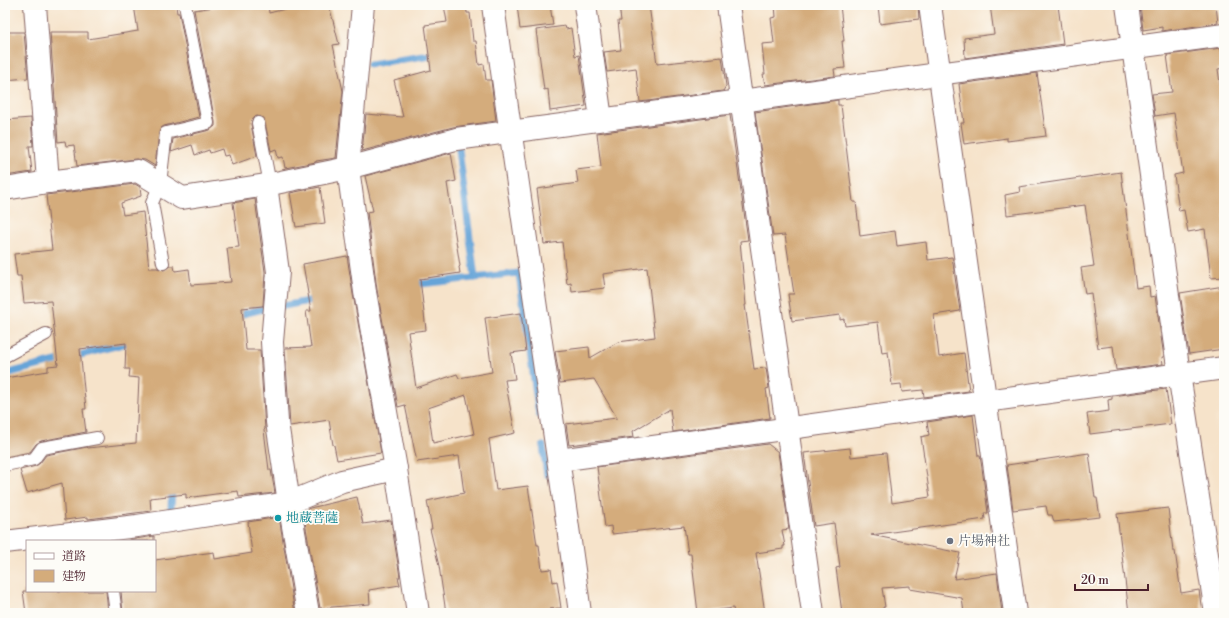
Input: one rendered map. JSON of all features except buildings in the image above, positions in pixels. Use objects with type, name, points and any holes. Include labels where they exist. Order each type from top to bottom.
[{"type":"street","points":[[35,5],[48,182]]},
{"type":"street","points":[[363,5],[348,168],[365,292],[396,469],[418,613]]},
{"type":"street","points":[[493,5],[580,613]]},
{"type":"street","points":[[585,5],[601,120]]},
{"type":"street","points":[[728,5],[813,613]]},
{"type":"street","points":[[930,5],[1015,613]]},
{"type":"street","points":[[1127,5],[1179,374],[1216,613]]},
{"type":"street","points":[[5,189],[48,182],[138,172],[182,198],[268,184],[348,168],[456,138],[601,120],[1224,35]]},
{"type":"street","points":[[268,184],[278,272],[272,342],[277,422],[288,503],[308,613]]},
{"type":"street","points":[[559,460],[1224,368]]},
{"type":"street","points":[[38,540],[105,536],[288,503],[342,481],[396,469]]},
{"type":"street","points":[[5,542],[26,541]]},
{"type":"lane","points":[[163,263],[152,203],[160,184],[166,134],[208,124],[186,5]]},
{"type":"lane","points":[[258,124],[268,184]]},
{"type":"lane","points":[[5,356],[46,334]]},
{"type":"lane","points":[[5,464],[34,459],[42,448],[97,438]]},
{"type":"lane","points":[[113,592],[116,613]]},
{"type":"waterway","points":[[370,64],[438,54]]},
{"type":"waterway","points":[[459,150],[475,278]]},
{"type":"waterway","points":[[411,285],[519,273],[539,415]]},
{"type":"waterway","points":[[284,306],[318,299]]},
{"type":"waterway","points":[[234,316],[263,309]]},
{"type":"waterway","points":[[5,374],[135,341]]},
{"type":"waterway","points":[[543,446],[547,474]]},
{"type":"waterway","points":[[171,510],[172,486]]},
{"type":"place","name":"地蔵菩薩","points":[[278,518]]},
{"type":"place","name":"片場神社","points":[[950,541]]}]
